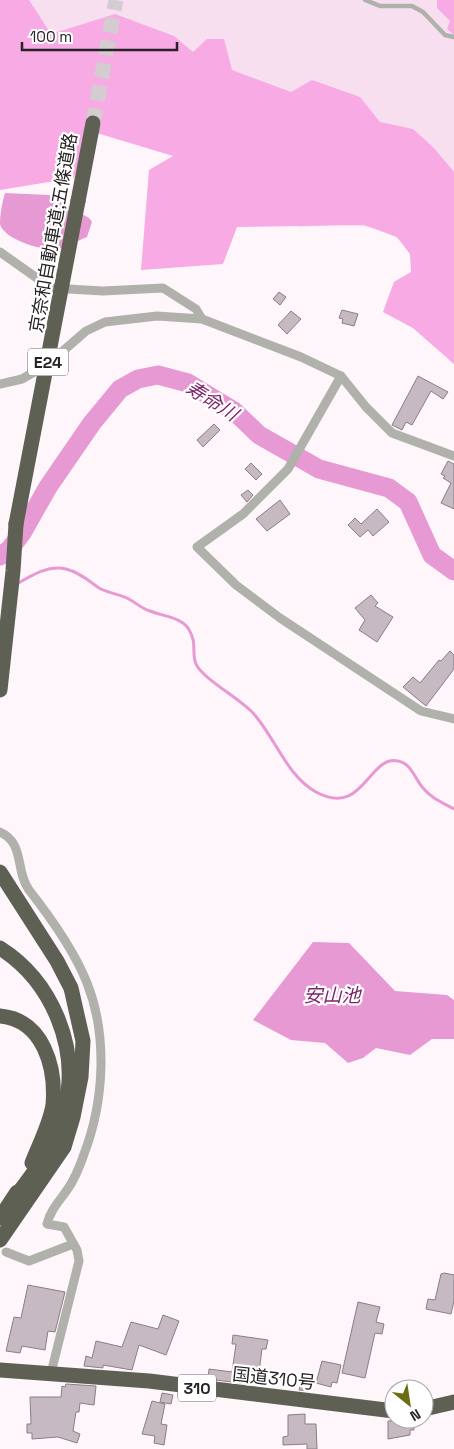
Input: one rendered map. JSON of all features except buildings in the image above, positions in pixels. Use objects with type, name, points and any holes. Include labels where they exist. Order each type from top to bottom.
[{"type":"highway","name":"京奈和自動車道;五條道路","points":[[0,615],[93,122]]},
{"type":"highway","points":[[0,690],[14,571],[16,524]]},
{"type":"highway","points":[[0,872],[43,936],[70,988],[84,1041],[81,1076],[73,1117],[64,1147],[3,1246]]},
{"type":"highway","points":[[0,938],[28,958],[47,980],[60,1003],[72,1035],[81,1076]]},
{"type":"highway","points":[[0,948],[24,967],[44,990],[58,1018],[66,1045],[67,1062],[66,1108],[52,1144],[34,1173],[0,1218]]},
{"type":"highway","points":[[0,1016],[16,1020],[30,1029],[39,1038],[50,1061],[53,1079],[52,1106],[30,1166],[13,1200]]},
{"type":"highway","name":"国道310号","points":[[0,1370],[149,1381],[384,1410]]},
{"type":"highway","points":[[434,1407],[454,1402]]},
{"type":"street","points":[[0,252],[51,288],[103,291],[163,288],[196,309],[202,319]]},
{"type":"street","points":[[0,384],[22,379],[48,364],[86,331],[106,322],[157,316],[202,319],[301,357],[341,376],[366,407],[392,433],[454,456]]},
{"type":"street","points":[[341,376],[288,469],[243,514],[197,547],[236,585],[280,618],[421,711],[454,720]]},
{"type":"street","points":[[0,832],[14,843],[22,876],[28,888],[54,924],[87,982],[98,1021],[100,1075],[94,1126],[72,1183],[50,1213],[47,1224],[64,1227],[77,1250],[79,1261],[51,1373]]},
{"type":"street","points":[[3,1246],[29,1261],[73,1244]]},
{"type":"lane","points":[[365,0],[380,6],[412,6],[423,12],[445,35],[454,37]]},
{"type":"shaded area","points":[[0,0],[454,0],[454,364],[413,328],[383,312],[394,282],[411,272],[410,255],[401,242],[389,234],[360,226],[299,227],[221,149]]},
{"type":"shaded area","points":[[0,0],[29,0],[51,34],[115,14],[174,36],[193,52],[207,39],[224,39],[232,70],[291,92],[312,80],[360,97],[380,122],[413,129],[434,148],[454,172],[454,364],[413,328],[383,312],[394,282],[411,272],[410,254],[397,237],[364,225],[237,227],[223,264],[141,270],[149,170],[173,156],[90,131],[74,178],[0,190]]},
{"type":"shaded area","points":[[437,0],[454,0],[454,35],[447,29],[450,21],[437,8]]},
{"type":"water","points":[[5,193],[49,195],[89,218],[92,222],[87,237],[61,248],[52,249],[34,246],[8,235],[0,224],[1,208]]},
{"type":"water","name":"安山池","points":[[313,942],[349,943],[395,991],[447,995],[454,1000],[454,1039],[432,1039],[410,1055],[376,1048],[363,1058],[348,1063],[325,1043],[291,1040],[253,1020]]},
{"type":"waterway","name":"寿命川","points":[[0,556],[9,550],[22,533],[48,487],[92,423],[120,389],[138,379],[158,375],[188,383],[234,411],[259,435],[319,469],[389,488],[408,502],[432,555],[454,571]]},
{"type":"waterway","points":[[17,584],[34,574],[53,568],[71,570],[80,574],[102,590],[127,598],[147,610],[176,619],[185,624],[193,638],[195,660],[200,670],[253,713],[289,766],[306,785],[316,792],[332,798],[345,797],[355,792],[379,767],[388,762],[398,761],[410,768],[426,792],[454,809]]},
{"type":"tunnel","points":[[93,123],[116,0]]}]
